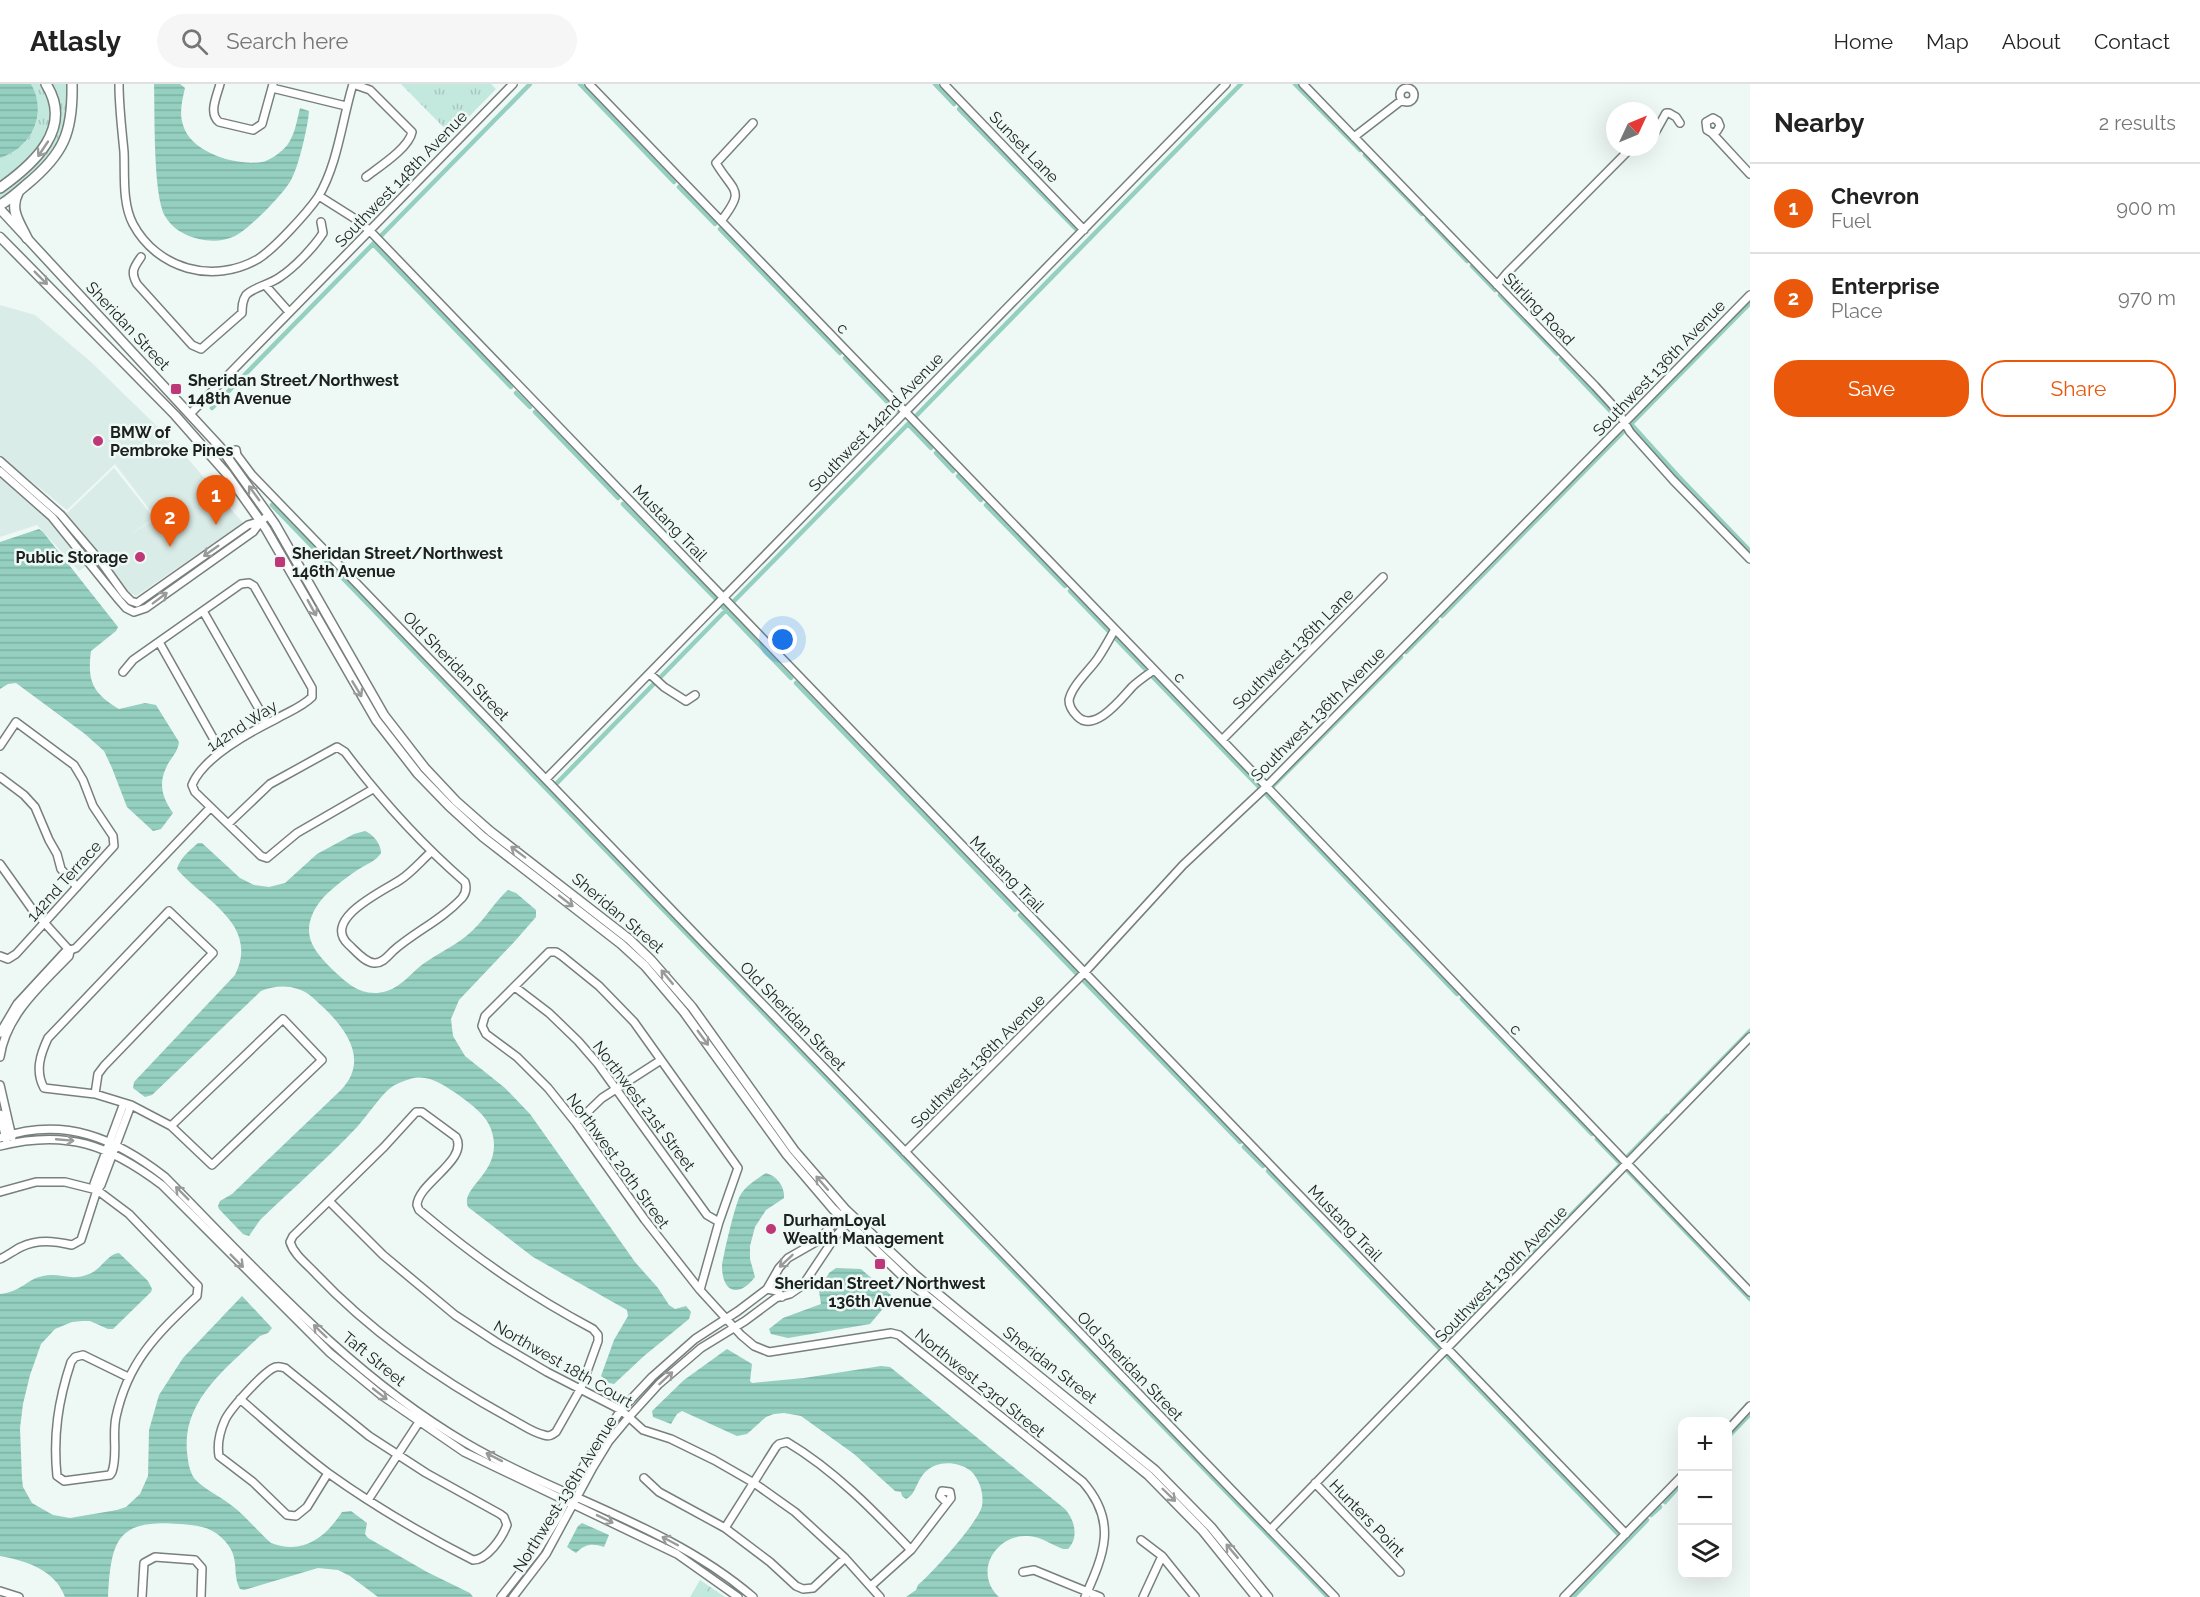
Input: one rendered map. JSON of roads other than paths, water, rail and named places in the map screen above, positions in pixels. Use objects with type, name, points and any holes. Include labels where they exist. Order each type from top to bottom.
[{"type":"highway","points":[[0,188],[33,161],[49,141],[54,124],[55,108],[46,84]]},
{"type":"highway","points":[[0,207],[50,164],[66,140],[72,112],[72,84]]},
{"type":"highway","points":[[21,189],[14,200],[14,208],[27,238]]},
{"type":"main road","name":"Sheridan Street","points":[[0,207],[208,434],[269,515],[301,566],[384,715],[425,768],[456,801],[490,831],[620,932],[651,960],[692,1007],[794,1150],[843,1213]]},
{"type":"main road","name":"Sheridan Street","points":[[0,237],[187,426],[226,474],[261,521],[376,720],[418,774],[483,837],[621,944],[645,966],[684,1012],[814,1189],[843,1213],[908,1281],[1148,1475],[1203,1531],[1256,1597]]},
{"type":"main road","points":[[190,414],[187,426],[208,434]]},
{"type":"main road","name":"Sheridan Street","points":[[850,1220],[1155,1470],[1211,1527],[1268,1597]]},
{"type":"street","points":[[119,84],[126,203],[132,222],[142,239],[154,251],[167,261],[183,268],[201,272],[224,271],[243,266],[259,258],[271,248],[319,196],[332,166],[353,84],[370,90],[412,132],[411,138],[405,145],[366,177]]},
{"type":"street","points":[[220,84],[213,110],[215,119],[253,130],[262,124],[272,86],[346,106]]},
{"type":"street","name":"Southwest 148th Avenue","points":[[190,414],[513,84]]},
{"type":"street","name":"c","points":[[589,84],[905,412],[1150,673],[1222,740],[1750,1292]]},
{"type":"street","name":"Sunset Lane","points":[[944,84],[1084,230]]},
{"type":"street","name":"Southwest 142nd Avenue","points":[[546,779],[1226,84]]},
{"type":"street","name":"Stirling Road","points":[[1303,84],[1595,386],[1630,432],[1670,477],[1750,559]]},
{"type":"street","points":[[1354,137],[1402,100]]},
{"type":"street","points":[[1660,124],[1666,113],[1676,117],[1680,123]]},
{"type":"street","points":[[721,221],[736,199],[735,192],[716,163],[753,123]]},
{"type":"street","points":[[1712,133],[1750,174]]},
{"type":"street","points":[[1497,285],[1622,156]]},
{"type":"street","name":"Mustang Trail","points":[[319,196],[370,231],[1626,1534]]},
{"type":"street","points":[[141,257],[133,269],[132,277],[192,345],[201,349],[242,313],[242,303],[249,292],[266,286],[282,276],[318,240],[323,232],[321,222]]},
{"type":"street","points":[[266,286],[289,312]]},
{"type":"street","name":"Southwest 136th Avenue","points":[[905,1152],[1084,973],[1183,865],[1266,787],[1750,295]]},
{"type":"street","name":"Old Sheridan Street","points":[[236,450],[242,462],[258,481],[1335,1597]]},
{"type":"street","points":[[0,461],[61,515],[131,602],[137,603],[146,598],[248,525],[261,521]]},
{"type":"street","points":[[0,471],[52,516],[118,600],[134,612],[146,608],[253,532],[269,515]]},
{"type":"street","name":"Southwest 136th Lane","points":[[1222,740],[1383,577]]},
{"type":"street","name":"142nd Way","points":[[203,611],[241,584],[249,583],[254,586],[312,688],[312,697],[307,703],[267,723],[221,752],[195,777],[192,785],[195,792],[210,808]]},
{"type":"street","points":[[123,672],[133,660],[203,611],[267,723]]},
{"type":"street","points":[[1113,633],[1070,698],[1072,711],[1076,716],[1081,720],[1091,722],[1106,714],[1150,673]]},
{"type":"street","points":[[159,642],[221,752]]},
{"type":"street","points":[[650,674],[664,687],[686,701],[695,695]]},
{"type":"street","name":"142nd Terrace","points":[[0,746],[16,722],[74,765],[83,780],[93,806],[113,836],[114,846],[45,924],[4,958]]},
{"type":"street","points":[[228,824],[270,784],[337,747],[345,752],[373,789],[431,852],[465,882],[467,888],[463,897],[442,916],[407,938],[382,961],[374,963],[343,939],[342,922],[363,903],[403,879],[431,852]]},
{"type":"street","points":[[0,777],[24,795],[35,807],[48,840],[57,854],[61,869],[77,887]]},
{"type":"street","points":[[0,1033],[17,1004],[65,952],[70,951],[93,931],[210,808],[261,856],[267,858],[297,833],[373,789]]},
{"type":"street","points":[[0,864],[7,877],[70,951]]},
{"type":"street","points":[[95,1094],[98,1074],[104,1066],[213,953],[169,911],[48,1038],[40,1056],[39,1079],[44,1088],[95,1094],[127,1104],[171,1126],[212,1165],[322,1060],[283,1019],[171,1126]]},
{"type":"street","points":[[0,1057],[5,1035],[16,1015],[69,956],[70,951]]},
{"type":"street","points":[[515,987],[549,952],[562,956],[599,986],[634,1022],[738,1168],[718,1222],[700,1290]]},
{"type":"street","name":"Northwest 20th Street","points":[[515,987],[485,1016],[482,1026],[486,1034],[517,1057],[548,1088],[576,1123],[645,1220],[726,1319]]},
{"type":"street","name":"Northwest 21st Street","points":[[515,987],[549,1013],[578,1041],[616,1089],[707,1215],[718,1222]]},
{"type":"street","name":"Southwest 130th Avenue","points":[[1270,1530],[1750,1036]]},
{"type":"street","points":[[576,1123],[602,1098],[661,1060]]},
{"type":"street","points":[[0,1085],[6,1140]]},
{"type":"street","points":[[1,1259],[23,1246],[41,1241],[72,1245],[81,1239],[127,1104]]},
{"type":"street","points":[[422,1112],[456,1137],[460,1143],[459,1150],[420,1196],[417,1205],[419,1210],[459,1244],[509,1281],[593,1329],[598,1335],[598,1341],[580,1388],[556,1432],[546,1436],[534,1431],[449,1383],[389,1340],[323,1282],[292,1250],[290,1242],[293,1236],[329,1201],[384,1147],[410,1115],[422,1112]]},
{"type":"street","points":[[0,1114],[6,1140]]},
{"type":"street","name":"Taft Street","points":[[6,1140],[48,1130],[66,1131],[94,1136],[137,1155],[165,1176],[334,1345],[384,1387],[467,1443],[643,1537],[701,1564],[738,1597]]},
{"type":"street","name":"Taft Street","points":[[6,1140],[64,1140],[92,1145],[134,1164],[162,1185],[330,1353],[381,1395],[419,1422],[464,1452],[517,1479],[647,1529],[753,1597]]},
{"type":"street","points":[[0,1192],[36,1182],[65,1182],[97,1190],[129,1214],[196,1283],[198,1290],[196,1296],[154,1339],[128,1377],[116,1419],[110,1475],[64,1481],[59,1479],[54,1449],[58,1406],[71,1362],[75,1357],[83,1355],[128,1377]]},
{"type":"street","name":"Northwest 18th Court","points":[[329,1201],[383,1255],[455,1315],[547,1372],[621,1410],[642,1430],[671,1439],[714,1460],[795,1512],[844,1558],[880,1597]]},
{"type":"street","name":"Northwest 136th Avenue","points":[[513,1597],[546,1554],[572,1499],[584,1465],[621,1410],[652,1377],[695,1339],[767,1289],[777,1270],[788,1258],[816,1242],[843,1213]]},
{"type":"street","name":"Northwest 136th Avenue","points":[[501,1597],[538,1550],[609,1441],[659,1384],[701,1348],[776,1298],[794,1292],[803,1286],[820,1258],[850,1220]]},
{"type":"street","points":[[812,1243],[819,1251],[820,1258]]},
{"type":"street","points":[[767,1289],[774,1290],[782,1297]]},
{"type":"street","name":"Northwest 23rd Street","points":[[726,1319],[754,1346],[769,1352],[891,1333],[899,1335],[1083,1482],[1094,1494],[1100,1506],[1105,1527],[1104,1548],[1086,1594]]},
{"type":"street","points":[[240,1399],[280,1435],[328,1473],[419,1532],[473,1560],[480,1560],[487,1555],[507,1525],[504,1517],[426,1473],[369,1436],[285,1368],[278,1366],[270,1370],[240,1399],[224,1422],[219,1440],[219,1456],[253,1482],[286,1515],[296,1516],[307,1507],[328,1473]]},
{"type":"street","points":[[1732,1426],[1750,1406]]},
{"type":"street","points":[[368,1500],[424,1415]]},
{"type":"street","points":[[725,1528],[779,1444],[787,1442],[834,1476],[872,1509],[911,1550]]},
{"type":"street","points":[[644,1478],[659,1492],[725,1528],[796,1586],[813,1588],[844,1558]]},
{"type":"street","points":[[1564,1597],[1678,1481]]},
{"type":"street","name":"Hunters Point","points":[[1315,1484],[1400,1572]]},
{"type":"street","points":[[871,1586],[911,1550],[947,1503]]},
{"type":"street","points":[[643,1537],[647,1529]]},
{"type":"street","points":[[1141,1540],[1161,1556],[1195,1597]]},
{"type":"street","points":[[1143,1597],[1161,1556]]},
{"type":"street","points":[[142,1597],[144,1563],[155,1557],[192,1559],[199,1562],[202,1568],[201,1597]]},
{"type":"street","points":[[1023,1572],[1034,1570],[1086,1594],[1100,1597]]},
{"type":"street","points":[[0,1591],[19,1597]]},
{"type":"waterway","points":[[212,408],[530,84]]},
{"type":"waterway","points":[[580,84],[674,182]]},
{"type":"waterway","points":[[935,84],[954,104]]},
{"type":"waterway","points":[[915,417],[1241,84]]},
{"type":"waterway","points":[[1295,84],[1360,150]]},
{"type":"waterway","points":[[959,109],[1077,230]]},
{"type":"waterway","points":[[1365,155],[1422,214]]},
{"type":"waterway","points":[[679,187],[715,224]]},
{"type":"waterway","points":[[1427,219],[1467,261]]},
{"type":"waterway","points":[[720,229],[840,353]]},
{"type":"waterway","points":[[373,244],[511,387]]},
{"type":"waterway","points":[[1472,266],[1495,290]]},
{"type":"waterway","points":[[1500,295],[1557,354]]},
{"type":"waterway","points":[[1750,303],[1631,424],[1750,551]]},
{"type":"waterway","points":[[845,358],[896,411]]},
{"type":"waterway","points":[[1561,359],[1617,418]]},
{"type":"waterway","points":[[516,393],[530,407]]},
{"type":"waterway","points":[[535,412],[618,498]]},
{"type":"waterway","points":[[733,602],[908,424],[931,448]]},
{"type":"waterway","points":[[1442,616],[1623,432]]},
{"type":"waterway","points":[[936,453],[953,471]]},
{"type":"waterway","points":[[958,476],[981,500]]},
{"type":"waterway","points":[[623,504],[717,600]]},
{"type":"waterway","points":[[272,505],[1328,1597]]},
{"type":"waterway","points":[[986,505],[1065,586]]},
{"type":"waterway","points":[[1070,591],[1260,788]]},
{"type":"waterway","points":[[721,605],[791,678]]},
{"type":"waterway","points":[[557,783],[728,608]]},
{"type":"waterway","points":[[1406,652],[1437,621]]},
{"type":"waterway","points":[[1272,787],[1401,657]]},
{"type":"waterway","points":[[796,683],[1015,910]]},
{"type":"waterway","points":[[1266,794],[1457,994]]},
{"type":"waterway","points":[[1020,915],[1078,975]]},
{"type":"waterway","points":[[1082,979],[1240,1142]]},
{"type":"waterway","points":[[1462,999],[1592,1134]]},
{"type":"waterway","points":[[1672,1111],[1750,1031]]},
{"type":"waterway","points":[[1627,1157],[1667,1116]]},
{"type":"waterway","points":[[1447,1341],[1621,1164],[1597,1139]]},
{"type":"waterway","points":[[1244,1147],[1263,1166]]},
{"type":"waterway","points":[[1627,1170],[1750,1299]]},
{"type":"waterway","points":[[1268,1171],[1440,1349]]},
{"type":"waterway","points":[[1447,1356],[1619,1535]]},
{"type":"waterway","points":[[1732,1433],[1750,1414]]},
{"type":"waterway","points":[[1665,1502],[1678,1487]]},
{"type":"waterway","points":[[1651,1515],[1660,1507]]},
{"type":"waterway","points":[[1573,1597],[1647,1520]]},
{"type":"place","name":"Sheridan Street/Northwest 148th Avenue","points":[[176,389]]},
{"type":"place","name":"BMW of Pembroke Pines","points":[[98,441]]},
{"type":"place","name":"Chevron","points":[[216,525]]},
{"type":"place","name":"Enterprise","points":[[170,547]]},
{"type":"place","name":"Public Storage","points":[[140,557]]},
{"type":"place","name":"Sheridan Street/Northwest 146th Avenue","points":[[280,562]]},
{"type":"place","name":"DurhamLoyal Wealth Management","points":[[771,1229]]},
{"type":"place","name":"Sheridan Street/Northwest 136th Avenue","points":[[880,1264]]}]
